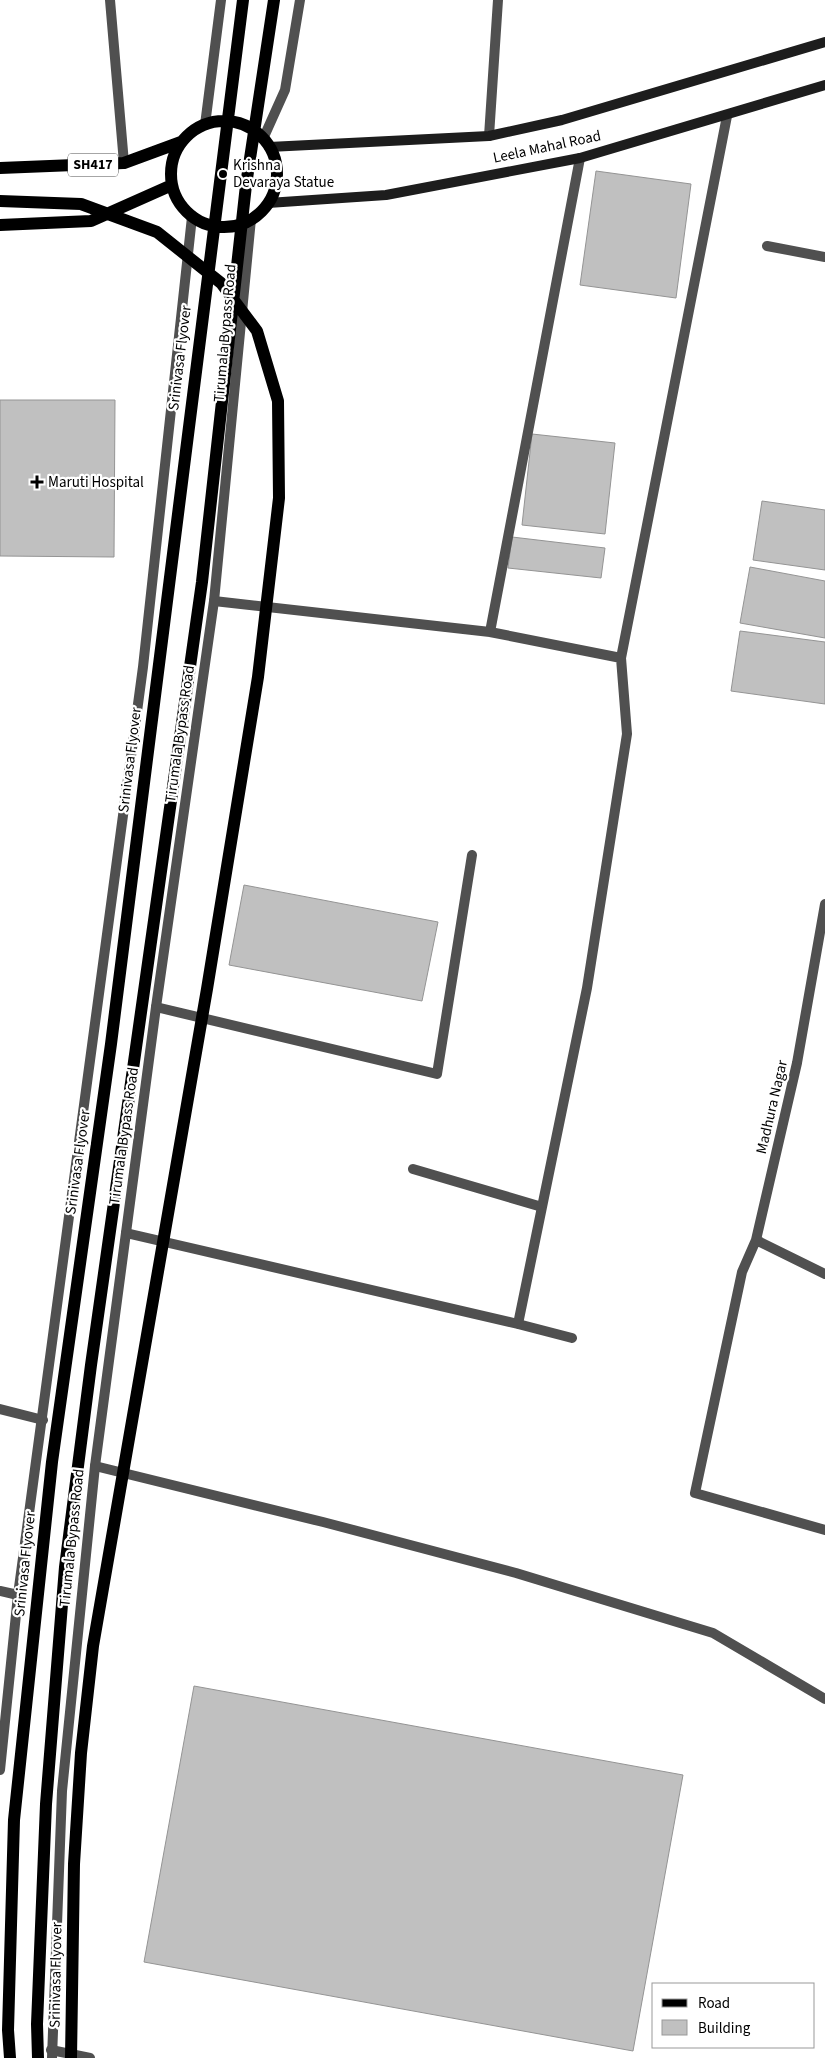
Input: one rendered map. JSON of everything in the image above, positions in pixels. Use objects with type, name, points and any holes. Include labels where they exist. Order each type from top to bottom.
[{"type":"main road","name":"Srinivasa Flyover","points":[[10,2058],[8,2030],[14,1820],[52,1462],[111,1044],[243,0]]},
{"type":"main road","name":"Srinivasa Flyover","points":[[38,2058],[37,2024],[46,1804],[64,1567],[201,592],[246,185],[274,0]]},
{"type":"main road","name":"Leela Mahal Road","points":[[266,143],[489,136],[562,120],[825,42]]},
{"type":"main road","name":"Leela Mahal Road","points":[[268,203],[386,194],[580,158],[825,85]]},
{"type":"main road","points":[[221,122],[237,124],[251,130],[266,143],[276,169],[277,184],[268,203],[251,220],[240,224],[215,226],[192,217],[179,203],[172,185],[171,170],[174,155],[181,142],[192,132],[205,125],[221,122]]},
{"type":"main road","name":"SH417","points":[[0,168],[124,164],[181,142]]},
{"type":"main road","points":[[0,225],[91,221],[172,185]]},
{"type":"main road","name":"Srinivasa Flyover","points":[[0,201],[81,204],[158,232],[221,283],[258,331],[278,401],[279,498],[258,677],[207,989],[93,1646],[81,1753],[75,1855],[71,2058]]},
{"type":"street","points":[[110,0],[124,164]]},
{"type":"street","points":[[205,125],[221,0]]},
{"type":"street","points":[[266,143],[285,90],[300,0]]},
{"type":"street","points":[[489,136],[498,0]]},
{"type":"street","points":[[518,1324],[587,988],[627,734],[621,658],[726,116]]},
{"type":"street","points":[[490,632],[580,158]]},
{"type":"street","points":[[0,1770],[1,1744],[18,1595],[143,667],[192,217]]},
{"type":"street","name":"Tirumala Bypass Road","points":[[51,2054],[62,1791],[95,1466],[156,1007],[214,600],[251,220]]},
{"type":"street","points":[[767,246],[825,256]]},
{"type":"street","points":[[214,600],[490,632],[621,658]]},
{"type":"street","points":[[156,1007],[437,1074],[472,855]]},
{"type":"street","name":"Madhura Nagar","points":[[825,904],[820,964],[756,1240],[742,1272],[695,1493],[825,1530]]},
{"type":"street","points":[[413,1169],[542,1207]]},
{"type":"street","points":[[126,1233],[572,1338]]},
{"type":"street","points":[[756,1240],[825,1274]]},
{"type":"street","points":[[0,1409],[43,1420]]},
{"type":"street","points":[[95,1466],[323,1522],[516,1573],[712,1633],[825,1698]]},
{"type":"street","points":[[0,1590],[18,1595]]},
{"type":"street","points":[[51,2054],[90,2058]]},
{"type":"building","points":[[596,171],[691,184],[676,298],[580,285]]},
{"type":"building","points":[[0,400],[115,400],[114,557],[0,556]]},
{"type":"building","points":[[532,434],[615,443],[605,534],[522,525]]},
{"type":"building","points":[[762,501],[825,510],[825,570],[753,560]]},
{"type":"building","points":[[512,537],[605,548],[601,578],[508,568]]},
{"type":"building","points":[[750,567],[825,581],[825,638],[740,623]]},
{"type":"building","points":[[740,631],[825,642],[825,704],[731,691]]},
{"type":"building","points":[[244,885],[438,922],[422,1001],[229,965]]},
{"type":"building","points":[[194,1686],[683,1775],[633,2051],[144,1962]]},
{"type":"place","name":"Krishna Devaraya Statue","points":[[223,174]]},
{"type":"place","name":"Maruti Hospital","points":[[37,482]]}]
